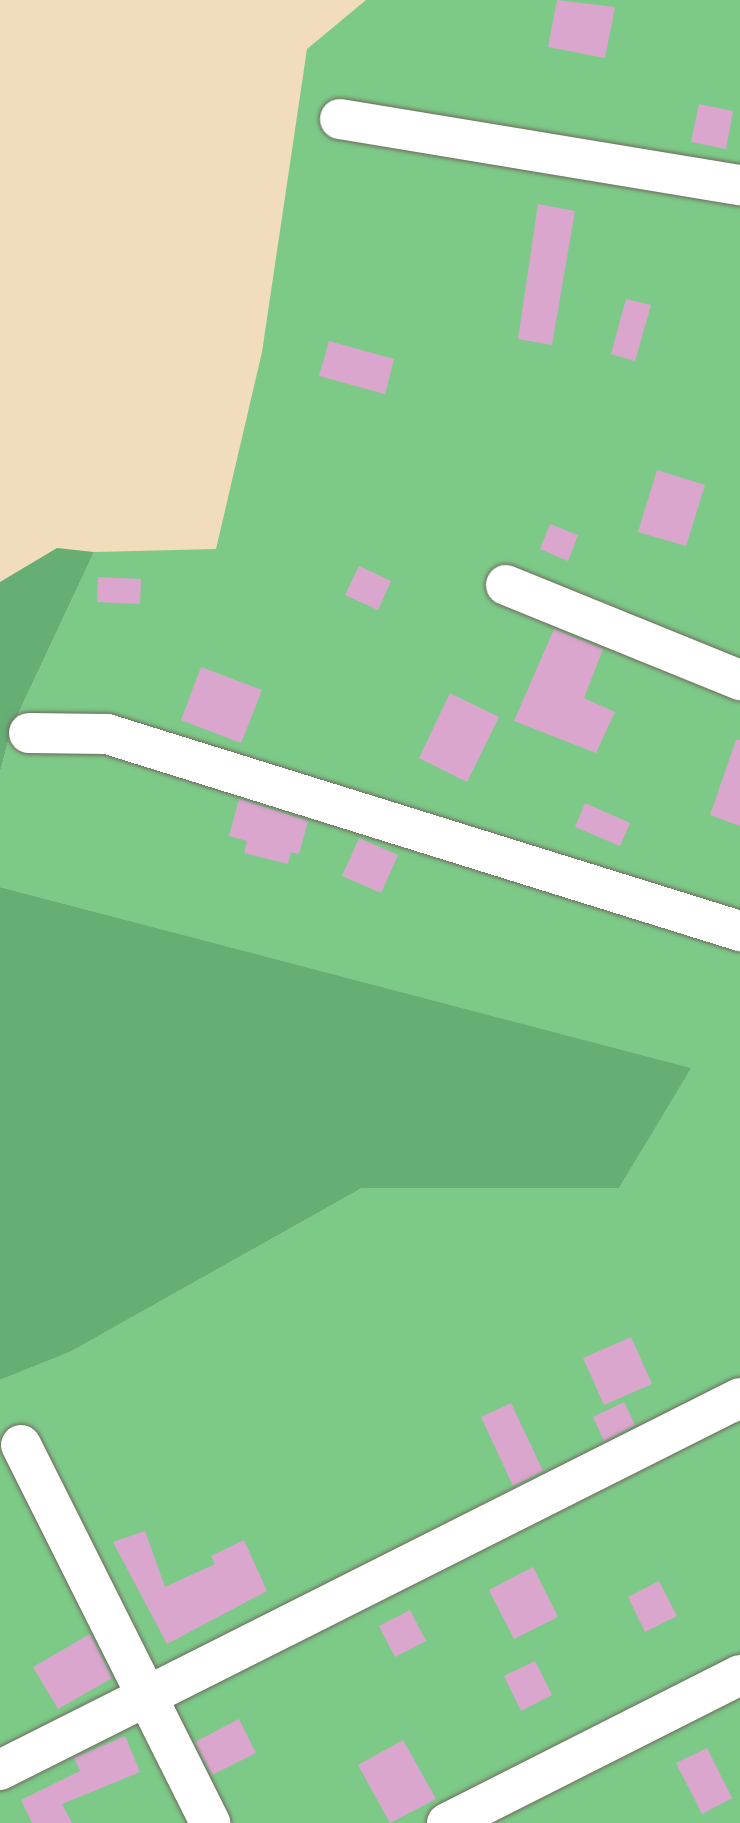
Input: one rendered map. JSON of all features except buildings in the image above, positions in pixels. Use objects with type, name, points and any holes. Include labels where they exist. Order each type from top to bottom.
[{"type":"lane","points":[[340,119],[740,185]]},
{"type":"lane","points":[[506,585],[740,680]]},
{"type":"lane","points":[[29,733],[107,734],[740,931]]},
{"type":"lane","points":[[0,1770],[740,1398]]},
{"type":"lane","points":[[21,1445],[210,1823]]},
{"type":"lane","points":[[447,1823],[740,1675]]},
{"type":"green space","points":[[366,0],[740,0],[740,1823],[0,1823],[0,1380],[70,1352],[362,1188],[619,1188],[690,1068],[0,887],[0,772],[12,727],[94,552],[216,549],[262,352],[307,49]]},
{"type":"green space","points":[[57,548],[94,552],[12,727],[0,772],[0,582]]},
{"type":"green space","points":[[0,887],[691,1068],[619,1188],[362,1188],[70,1352],[0,1380]]}]
